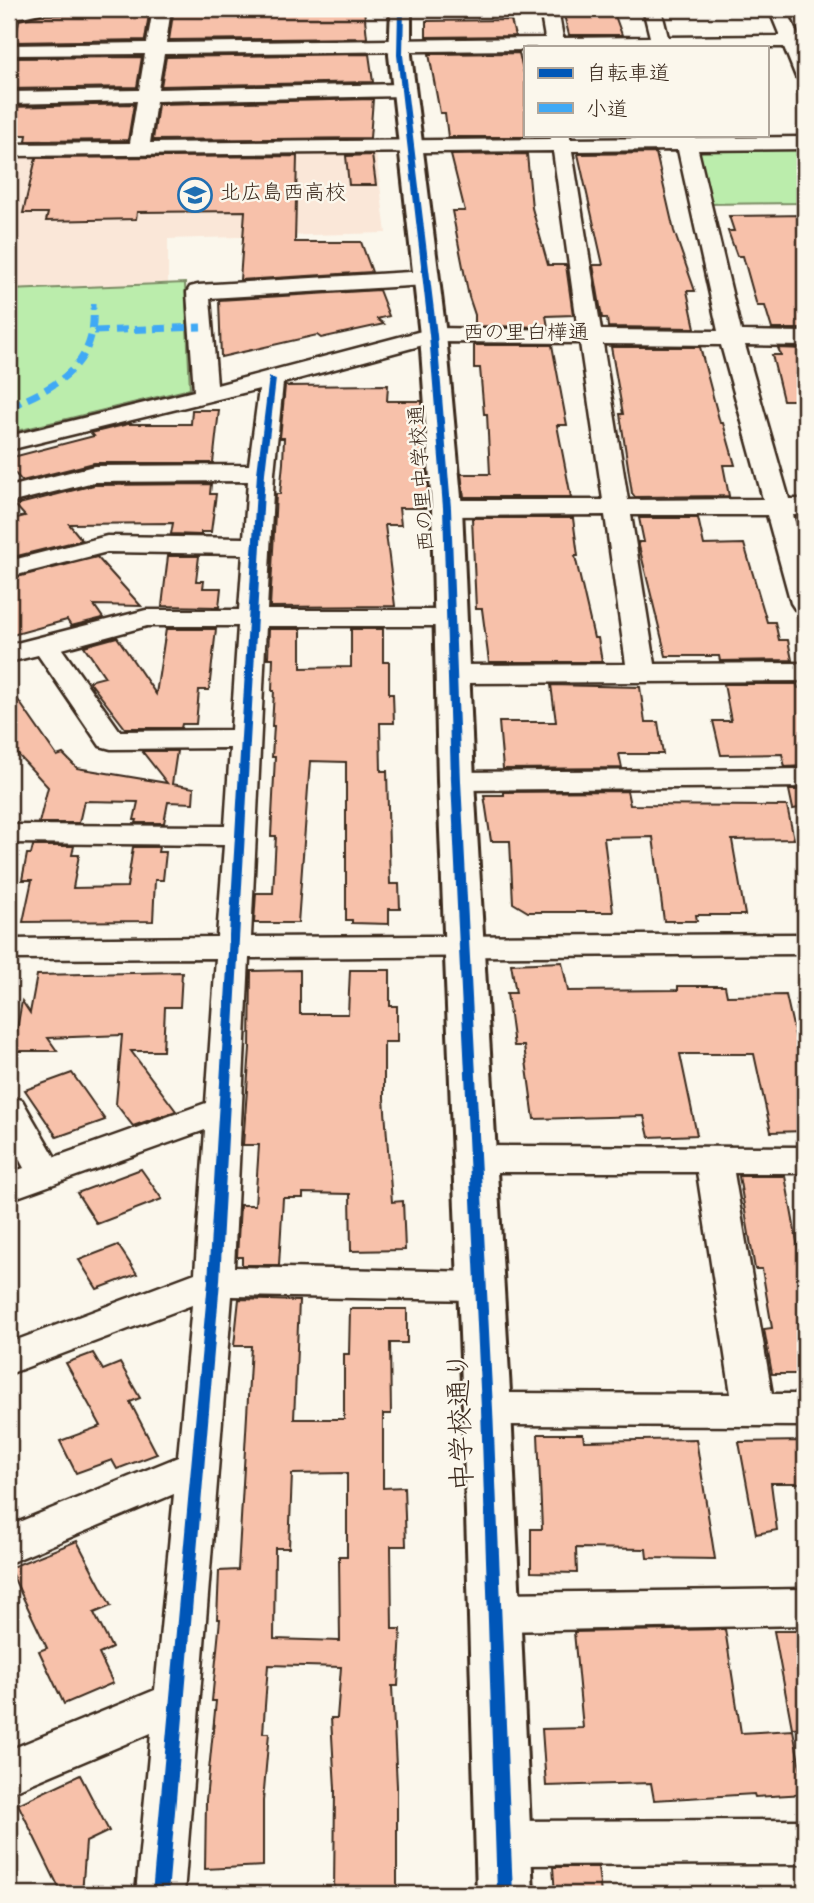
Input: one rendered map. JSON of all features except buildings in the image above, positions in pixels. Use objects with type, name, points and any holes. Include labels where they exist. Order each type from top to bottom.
[{"type":"street","points":[[9,15],[34,9]]},
{"type":"street","points":[[139,149],[162,9]]},
{"type":"street","name":"西の里中学校通","points":[[401,9],[400,47],[433,335],[447,508],[456,780],[466,946]]},
{"type":"street","points":[[549,9],[549,45]]},
{"type":"street","points":[[652,9],[662,45]]},
{"type":"street","points":[[778,9],[799,41],[805,77]]},
{"type":"street","points":[[9,50],[662,45],[799,41]]},
{"type":"street","points":[[9,98],[404,90]]},
{"type":"street","points":[[9,150],[411,147],[560,140],[685,139],[805,143]]},
{"type":"street","points":[[685,139],[731,338],[805,603]]},
{"type":"street","points":[[560,140],[642,673]]},
{"type":"street","points":[[206,395],[198,292],[426,278]]},
{"type":"street","name":"西の里白樺通","points":[[9,443],[272,379],[433,335],[805,340]]},
{"type":"street","points":[[160,1894],[214,1281],[256,546],[272,379]]},
{"type":"street","points":[[9,495],[94,474],[261,473]]},
{"type":"street","points":[[447,508],[805,507]]},
{"type":"street","points":[[9,569],[107,544],[256,546]]},
{"type":"street","points":[[9,654],[146,618],[451,618]]},
{"type":"street","points":[[45,643],[111,740],[245,739]]},
{"type":"street","points":[[454,674],[805,672]]},
{"type":"street","points":[[456,780],[805,778]]},
{"type":"street","points":[[9,834],[240,836]]},
{"type":"street","points":[[9,949],[805,944]]},
{"type":"street","name":"中学校通り","points":[[466,946],[505,1894]]},
{"type":"street","points":[[9,1109],[46,1173]]},
{"type":"street","points":[[9,1187],[224,1110]]},
{"type":"street","points":[[475,1159],[805,1160]]},
{"type":"street","points":[[714,1161],[754,1411]]},
{"type":"street","points":[[9,1359],[214,1281],[480,1286]]},
{"type":"street","points":[[487,1409],[805,1410]]},
{"type":"street","points":[[9,1545],[198,1466]]},
{"type":"street","points":[[494,1612],[805,1606]]},
{"type":"street","points":[[9,1772],[178,1701]]},
{"type":"street","points":[[503,1843],[805,1842]]},
{"type":"shaded area","name":"北広島西高校","points":[[376,154],[386,233],[168,239],[168,283],[9,290],[9,158]]},
{"type":"green space","points":[[805,148],[805,203],[702,204],[688,149]]},
{"type":"green space","points":[[185,283],[190,389],[9,433],[9,290]]},
{"type":"marked path","points":[[9,407],[62,380],[82,359],[94,332],[93,304]]},
{"type":"marked path","points":[[94,331],[201,327]]},
{"type":"cycle path","points":[[401,9],[400,55],[433,335],[447,508],[456,781],[487,1409],[505,1894]]},
{"type":"cycle path","points":[[160,1894],[214,1281],[261,473],[272,379]]},
{"type":"place","name":"北広島西高校","points":[[195,195]]}]
